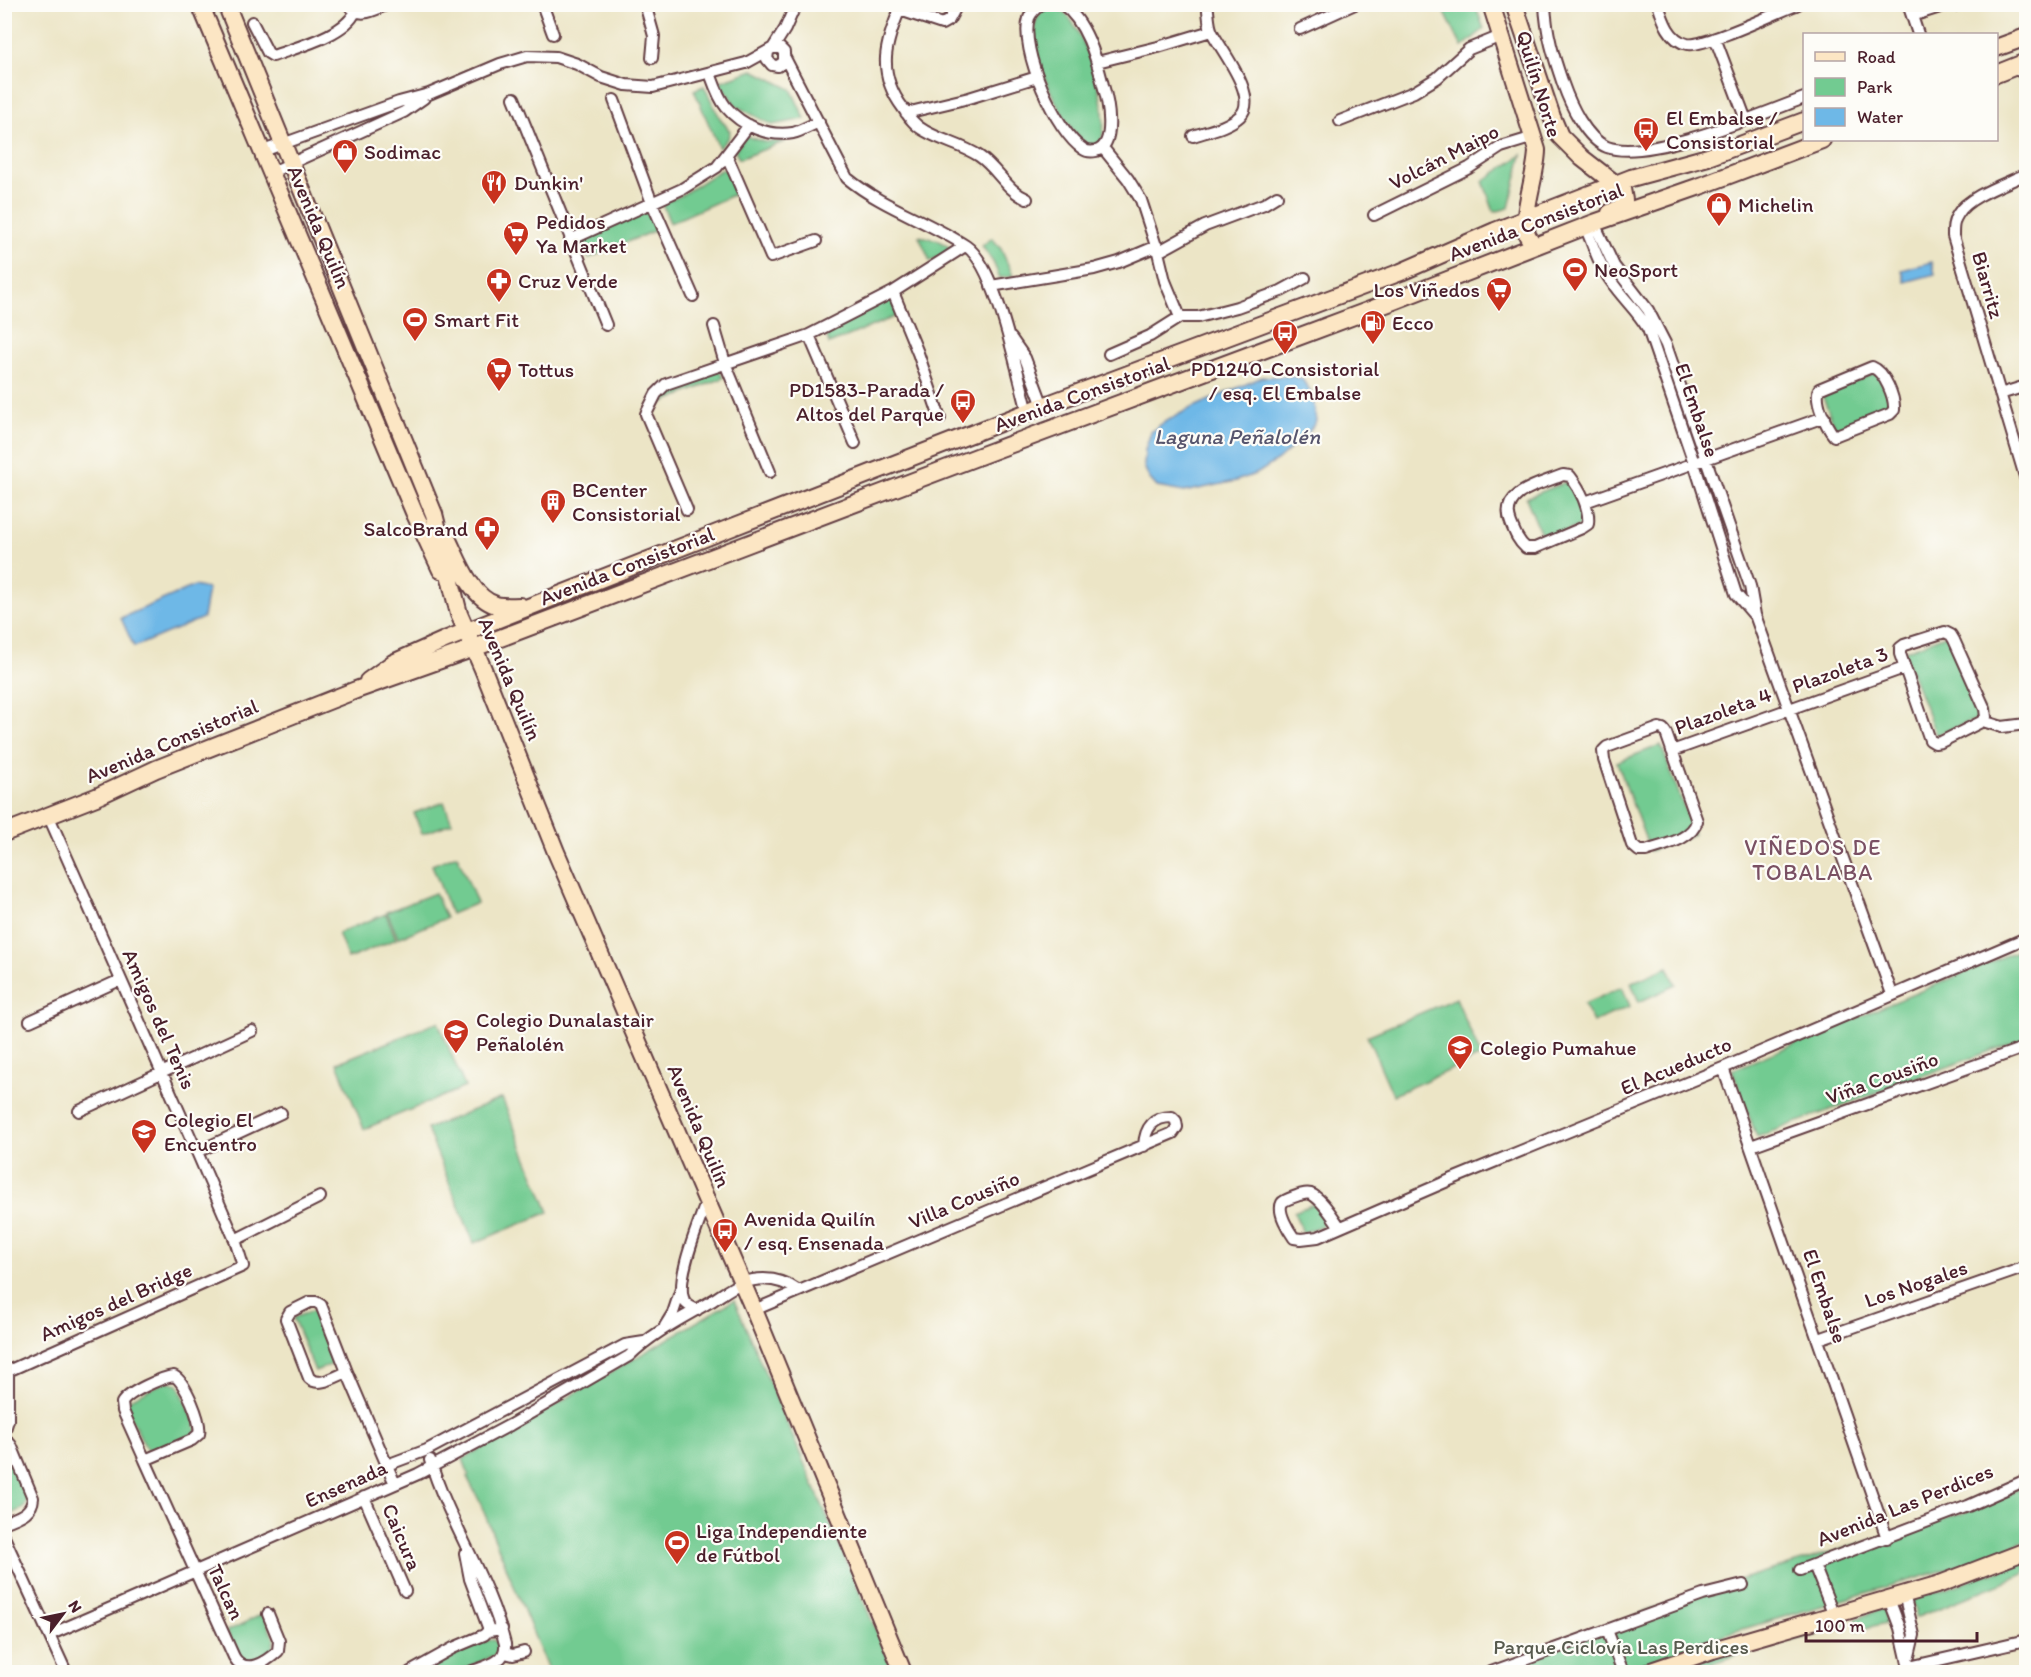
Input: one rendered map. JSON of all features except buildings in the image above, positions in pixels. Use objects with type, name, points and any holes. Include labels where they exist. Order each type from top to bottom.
[{"type":"main road","name":"Avenida Quilín","points":[[200,4],[414,512],[454,598],[556,852],[754,1310],[903,1672]]},
{"type":"main road","name":"Avenida Quilín","points":[[226,4],[434,514],[454,598]]},
{"type":"main road","name":"Quilín Norte","points":[[1491,4],[1534,137],[1537,164],[1530,192],[1527,235],[1535,246]]},
{"type":"main road","name":"Quilín Norte","points":[[1514,4],[1551,117],[1560,136],[1582,158],[1618,183]]},
{"type":"main road","points":[[1998,47],[2026,37]]},
{"type":"main road","points":[[1998,74],[2022,68]]},
{"type":"main road","name":"Avenida Consistorial","points":[[356,690],[393,663],[466,631],[1035,409],[1401,272],[1527,218],[1618,183],[1708,157],[1803,121]]},
{"type":"main road","name":"Avenida Consistorial","points":[[4,833],[49,817],[149,772],[356,690],[474,648],[1204,373],[1589,225],[1819,141]]},
{"type":"main road","points":[[1589,225],[1602,215],[1617,211],[1622,207],[1624,194],[1618,183]]},
{"type":"main road","points":[[1196,348],[1191,355],[1191,363],[1196,370],[1204,373]]},
{"type":"main road","points":[[434,514],[470,582],[481,596],[496,605],[507,607],[536,604]]},
{"type":"main road","points":[[761,516],[759,528],[769,536]]},
{"type":"main road","points":[[701,539],[708,548],[707,559]]},
{"type":"main road","points":[[1648,1672],[1684,1666],[1834,1615],[1896,1602],[2026,1551]]},
{"type":"street","points":[[250,63],[269,55],[273,57],[339,29],[352,20],[352,8],[365,14],[388,4]]},
{"type":"street","points":[[542,4],[553,34]]},
{"type":"street","points":[[645,4],[654,36],[652,58]]},
{"type":"street","points":[[776,56],[796,4]]},
{"type":"street","points":[[1041,4],[1031,13],[1028,23],[1030,49],[1037,77],[1053,111],[1075,142],[1087,151],[1095,151],[1103,148],[1108,140],[1109,122],[1105,94],[1097,62],[1078,21],[1062,4]]},
{"type":"street","points":[[1193,136],[1233,121],[1242,114],[1245,106],[1244,94],[1234,68],[1211,31],[1207,4]]},
{"type":"street","points":[[1300,29],[1355,4]]},
{"type":"street","points":[[1545,4],[1550,44],[1570,105],[1587,130],[1604,146],[1626,151],[1669,144],[1746,120],[1803,98]]},
{"type":"street","points":[[1658,4],[1667,29],[1687,45],[1715,38],[1771,9],[1798,4]]},
{"type":"street","points":[[1908,4],[1918,33]]},
{"type":"street","points":[[1912,16],[1946,5],[1954,6]]},
{"type":"street","points":[[956,7],[948,22],[939,24],[901,7],[887,45],[885,62],[889,83],[906,113],[925,131],[980,156],[1012,189],[1027,199]]},
{"type":"street","points":[[252,22],[269,55]]},
{"type":"street","points":[[1097,62],[1175,43],[1211,31]]},
{"type":"street","points":[[1340,121],[1414,92],[1437,78],[1469,49],[1501,36]]},
{"type":"street","points":[[1715,38],[1746,120]]},
{"type":"street","points":[[263,151],[399,102],[429,94],[500,64],[527,56],[556,57],[577,64],[601,77],[635,86],[653,87],[776,56]]},
{"type":"street","points":[[776,56],[796,79],[847,178],[858,187],[965,246],[983,264],[1035,409]]},
{"type":"street","points":[[710,73],[726,107],[749,125],[770,133],[794,132],[819,122]]},
{"type":"street","points":[[906,113],[969,98],[1037,77]]},
{"type":"street","points":[[272,172],[404,112],[429,94]]},
{"type":"street","points":[[514,98],[606,325]]},
{"type":"street","points":[[614,100],[652,203],[693,296]]},
{"type":"street","points":[[351,119],[357,133]]},
{"type":"street","points":[[570,240],[682,189],[708,173],[727,156],[749,125]]},
{"type":"street","name":"Volcán Maipo","points":[[1374,215],[1469,168],[1501,147],[1534,137]]},
{"type":"street","points":[[1103,148],[1128,179],[1141,200],[1158,249],[1165,281],[1180,317]]},
{"type":"street","points":[[727,156],[771,256],[816,241]]},
{"type":"street","name":"Biarritz","points":[[2026,174],[1970,201],[1962,208],[1953,224],[1953,237],[2026,480]]},
{"type":"street","points":[[992,286],[1094,269],[1119,262],[1158,249],[1205,226],[1264,204],[1277,196]]},
{"type":"street","name":"El Embalse","points":[[1589,225],[1614,266],[1645,304],[1660,330],[1750,586],[1755,615],[1892,994]]},
{"type":"street","name":"El Embalse","points":[[1589,225],[1612,284],[1639,314],[1648,329],[1736,594],[1755,615]]},
{"type":"street","points":[[687,510],[646,414],[656,394],[666,384],[809,335],[893,292],[965,246]]},
{"type":"street","points":[[1109,354],[1150,336],[1180,317],[1198,317],[1243,305],[1281,291],[1305,278]]},
{"type":"street","points":[[893,292],[918,353],[940,418]]},
{"type":"street","points":[[714,326],[725,363],[770,472]]},
{"type":"street","points":[[1008,333],[1025,358],[1035,409]]},
{"type":"street","points":[[809,335],[855,444]]},
{"type":"street","points":[[1872,367],[1878,369],[1884,378],[1894,405],[1894,410],[1890,414],[1834,436],[1824,417],[1817,393],[1819,389],[1872,367]]},
{"type":"street","points":[[2000,394],[2026,386]]},
{"type":"street","points":[[1585,502],[1824,417]]},
{"type":"street","points":[[1563,475],[1570,476],[1585,502],[1589,516],[1588,524],[1535,548],[1526,548],[1519,541],[1507,515],[1509,502],[1517,494],[1563,475]]},
{"type":"street","points":[[1945,632],[1951,635],[1985,709],[1986,717],[1983,721],[1941,742],[1935,743],[1930,740],[1899,654],[1900,648],[1945,632]]},
{"type":"street","name":"Plazoleta 3","points":[[1788,709],[1904,668]]},
{"type":"street","name":"Plazoleta 4","points":[[1672,751],[1788,709]]},
{"type":"street","points":[[1983,721],[2002,727],[2026,724]]},
{"type":"street","points":[[1659,728],[1666,733],[1672,751],[1697,821],[1695,830],[1688,835],[1646,851],[1639,851],[1632,845],[1603,751],[1607,747],[1659,728]]},
{"type":"street","name":"Amigos del Tenis","points":[[49,817],[235,1240],[243,1261],[243,1266],[239,1269]]},
{"type":"street","name":"El Acueducto","points":[[1340,1227],[1312,1194],[1296,1196],[1282,1204],[1288,1231],[1294,1238],[1318,1237],[1449,1180],[1723,1068],[2026,938]]},
{"type":"street","points":[[30,1021],[120,980]]},
{"type":"street","points":[[79,1111],[252,1031]]},
{"type":"street","name":"Viña Cousiño","points":[[1751,1146],[2026,1047]]},
{"type":"street","name":"El Embalse","points":[[1723,1068],[1887,1538]]},
{"type":"street","points":[[197,1152],[281,1113]]},
{"type":"street","name":"Villa Cousiño","points":[[754,1310],[1144,1146]]},
{"type":"street","points":[[235,1240],[320,1197]]},
{"type":"street","name":"Ensenada","points":[[663,1329],[673,1313],[681,1289],[688,1253],[706,1203]]},
{"type":"street","name":"Los Nogales","points":[[1819,1339],[2026,1267]]},
{"type":"street","name":"Amigos del Bridge","points":[[6,1370],[239,1269]]},
{"type":"street","points":[[742,1283],[775,1280],[799,1291]]},
{"type":"street","name":"Ensenada","points":[[49,1635],[432,1466],[510,1425],[629,1356],[663,1329],[742,1283]]},
{"type":"street","points":[[681,1289],[687,1304],[697,1310]]},
{"type":"street","name":"Caicura","points":[[347,1372],[318,1383],[311,1380],[287,1322],[288,1313],[310,1302],[321,1305],[395,1484]]},
{"type":"street","name":"Ensenada","points":[[387,1465],[427,1450],[625,1345],[644,1342]]},
{"type":"street","points":[[4,1432],[8,1420],[6,1370]]},
{"type":"street","name":"Talcan","points":[[145,1460],[192,1440],[198,1434],[199,1423],[181,1381],[176,1377],[166,1377],[130,1395],[123,1400],[123,1411],[145,1460],[195,1571],[236,1661],[242,1666],[255,1666],[278,1651],[279,1641],[268,1614]]},
{"type":"street","points":[[504,1411],[510,1425]]},
{"type":"street","points":[[4,1437],[11,1445],[33,1498],[32,1506],[27,1512],[4,1523]]},
{"type":"street","points":[[427,1450],[479,1589],[488,1631]]},
{"type":"street","name":"Avenida Las Perdices","points":[[1800,1570],[1968,1506],[2026,1479]]},
{"type":"street","name":"Caicura","points":[[364,1497],[405,1591]]},
{"type":"street","points":[[4,1537],[66,1672]]},
{"type":"street","points":[[1814,1565],[1834,1615]]},
{"type":"street","points":[[1491,1672],[1704,1595],[1743,1585]]},
{"type":"street","points":[[470,1672],[496,1662],[504,1653],[505,1644],[501,1629],[479,1589]]},
{"type":"street","points":[[1896,1602],[1909,1666]]},
{"type":"street","points":[[1896,1602],[1914,1635],[1909,1666]]},
{"type":"street","points":[[410,1672],[453,1647],[484,1635],[488,1631],[501,1629]]},
{"type":"street","points":[[1607,1630],[1623,1672]]},
{"type":"street","points":[[1909,1666],[2026,1640]]},
{"type":"street","points":[[504,1653],[513,1655],[524,1652]]},
{"type":"green space","points":[[1441,5],[1475,5],[1484,29],[1462,47]]},
{"type":"green space","points":[[1048,8],[1065,13],[1073,23],[1089,57],[1101,98],[1103,133],[1099,145],[1089,146],[1078,137],[1044,77],[1034,33],[1038,17]]},
{"type":"green space","points":[[753,70],[791,89],[805,119],[772,125],[736,106],[719,82]]},
{"type":"green space","points":[[704,86],[720,118],[730,131],[728,138],[719,148],[694,90]]},
{"type":"green space","points":[[746,136],[765,142],[786,141],[739,159],[735,150]]},
{"type":"green space","points":[[1522,155],[1509,208],[1494,212],[1483,181]]},
{"type":"green space","points":[[722,169],[728,171],[737,193],[670,223],[662,203],[680,196]]},
{"type":"green space","points":[[646,211],[651,213],[658,229],[589,258],[581,240]]},
{"type":"green space","points":[[919,236],[938,240],[953,250],[930,261]]},
{"type":"green space","points":[[992,238],[1001,249],[1013,276],[1000,278],[982,246]]},
{"type":"green space","points":[[887,300],[893,300],[899,315],[829,344],[826,332]]},
{"type":"green space","points":[[718,368],[723,378],[656,405],[669,390]]},
{"type":"green space","points":[[1878,372],[1893,409],[1837,432],[1822,395]]},
{"type":"green space","points":[[1571,480],[1589,522],[1544,541],[1526,498]]},
{"type":"green space","points":[[1952,632],[1985,716],[1936,735],[1903,652]]},
{"type":"green space","points":[[1661,745],[1694,834],[1650,851],[1617,762]]},
{"type":"green space","points":[[444,802],[452,823],[422,834],[414,813]]},
{"type":"green space","points":[[457,855],[477,903],[451,914],[432,865]]},
{"type":"green space","points":[[435,893],[446,918],[398,938],[387,912]]},
{"type":"green space","points":[[386,914],[396,939],[348,959],[338,933]]},
{"type":"green space","points":[[2026,947],[2026,1038],[1757,1137],[1732,1070]]},
{"type":"green space","points":[[1668,967],[1676,985],[1639,1002],[1631,983]]},
{"type":"green space","points":[[1622,987],[1630,1006],[1593,1022],[1584,1004]]},
{"type":"green space","points":[[1456,998],[1481,1056],[1393,1095],[1367,1036]]},
{"type":"green space","points":[[438,1022],[465,1087],[364,1129],[337,1063]]},
{"type":"green space","points":[[502,1098],[549,1212],[474,1243],[427,1129]]},
{"type":"green space","points":[[1316,1203],[1325,1224],[1303,1233],[1294,1212]]},
{"type":"green space","name":"Liga Independiente de Fútbol","points":[[734,1300],[894,1672],[549,1672],[479,1500],[467,1477],[469,1475],[463,1459]]},
{"type":"green space","points":[[314,1310],[335,1363],[315,1371],[293,1318]]},
{"type":"green space","points":[[167,1381],[178,1384],[195,1423],[196,1431],[154,1452],[147,1450],[128,1412],[127,1405],[130,1399]]},
{"type":"green space","points":[[4,1444],[28,1499],[24,1508],[6,1516]]},
{"type":"green space","name":"Parque Ciclovía Las Perdices","points":[[2026,1486],[2026,1540],[1989,1557],[1729,1633],[1624,1672],[1476,1672],[1715,1587],[1970,1511]]},
{"type":"green space","points":[[2026,1558],[2024,1574],[1915,1618],[1916,1611],[1912,1600],[2004,1569]]},
{"type":"green space","points":[[1885,1608],[1886,1623],[1857,1630],[1855,1619]]},
{"type":"green space","points":[[263,1614],[274,1638],[273,1650],[254,1662],[240,1660],[227,1631]]},
{"type":"green space","points":[[1847,1620],[1848,1627],[1747,1652],[1688,1672],[1687,1667],[1720,1653]]},
{"type":"green space","points":[[492,1639],[498,1644],[499,1650],[492,1657],[456,1672],[422,1672],[458,1651]]},
{"type":"water","points":[[1932,262],[1935,274],[1905,282],[1902,270]]},
{"type":"water","name":"Laguna Peñalolén","points":[[1291,376],[1302,379],[1313,396],[1316,421],[1309,432],[1278,460],[1258,473],[1236,481],[1184,492],[1157,487],[1149,478],[1144,466],[1145,450],[1151,432],[1163,423],[1262,377]]},
{"type":"water","points":[[194,586],[208,589],[203,618],[134,647],[121,618]]},
{"type":"place","name":"El Embalse / Consistorial","points":[[1646,153]]},
{"type":"place","name":"Sodimac","points":[[345,175]]},
{"type":"place","name":"Dunkin'","points":[[494,206]]},
{"type":"place","name":"Michelin","points":[[1719,228]]},
{"type":"place","name":"Pedidos Ya Market","points":[[516,257]]},
{"type":"place","name":"NeoSport","points":[[1575,293]]},
{"type":"place","name":"Cruz Verde","points":[[499,304]]},
{"type":"place","name":"Los Viñedos","points":[[1499,313]]},
{"type":"place","name":"Smart Fit","points":[[415,343]]},
{"type":"place","name":"Ecco","points":[[1373,346]]},
{"type":"place","name":"PD1240-Consistorial / esq. El Embalse","points":[[1285,356]]},
{"type":"place","name":"Tottus","points":[[499,393]]},
{"type":"place","name":"PD1583-Parada / Altos del Parque","points":[[963,425]]},
{"type":"place","name":"BCenter Consistorial","points":[[553,525]]},
{"type":"place","name":"SalcoBrand","points":[[487,552]]},
{"type":"place","name":"Colegio Dunalastair Peñalolén","points":[[456,1055]]},
{"type":"place","name":"Colegio Pumahue","points":[[1460,1071]]},
{"type":"place","name":"Colegio El Encuentro","points":[[144,1155]]},
{"type":"place","name":"Avenida Quilín / esq. Ensenada","points":[[725,1254]]},
{"type":"place","name":"Liga Independiente de Fútbol","points":[[677,1566]]},
{"type":"district","name":"VIÑEDOS DE TOBALABA","points":[[1813,860]]}]
